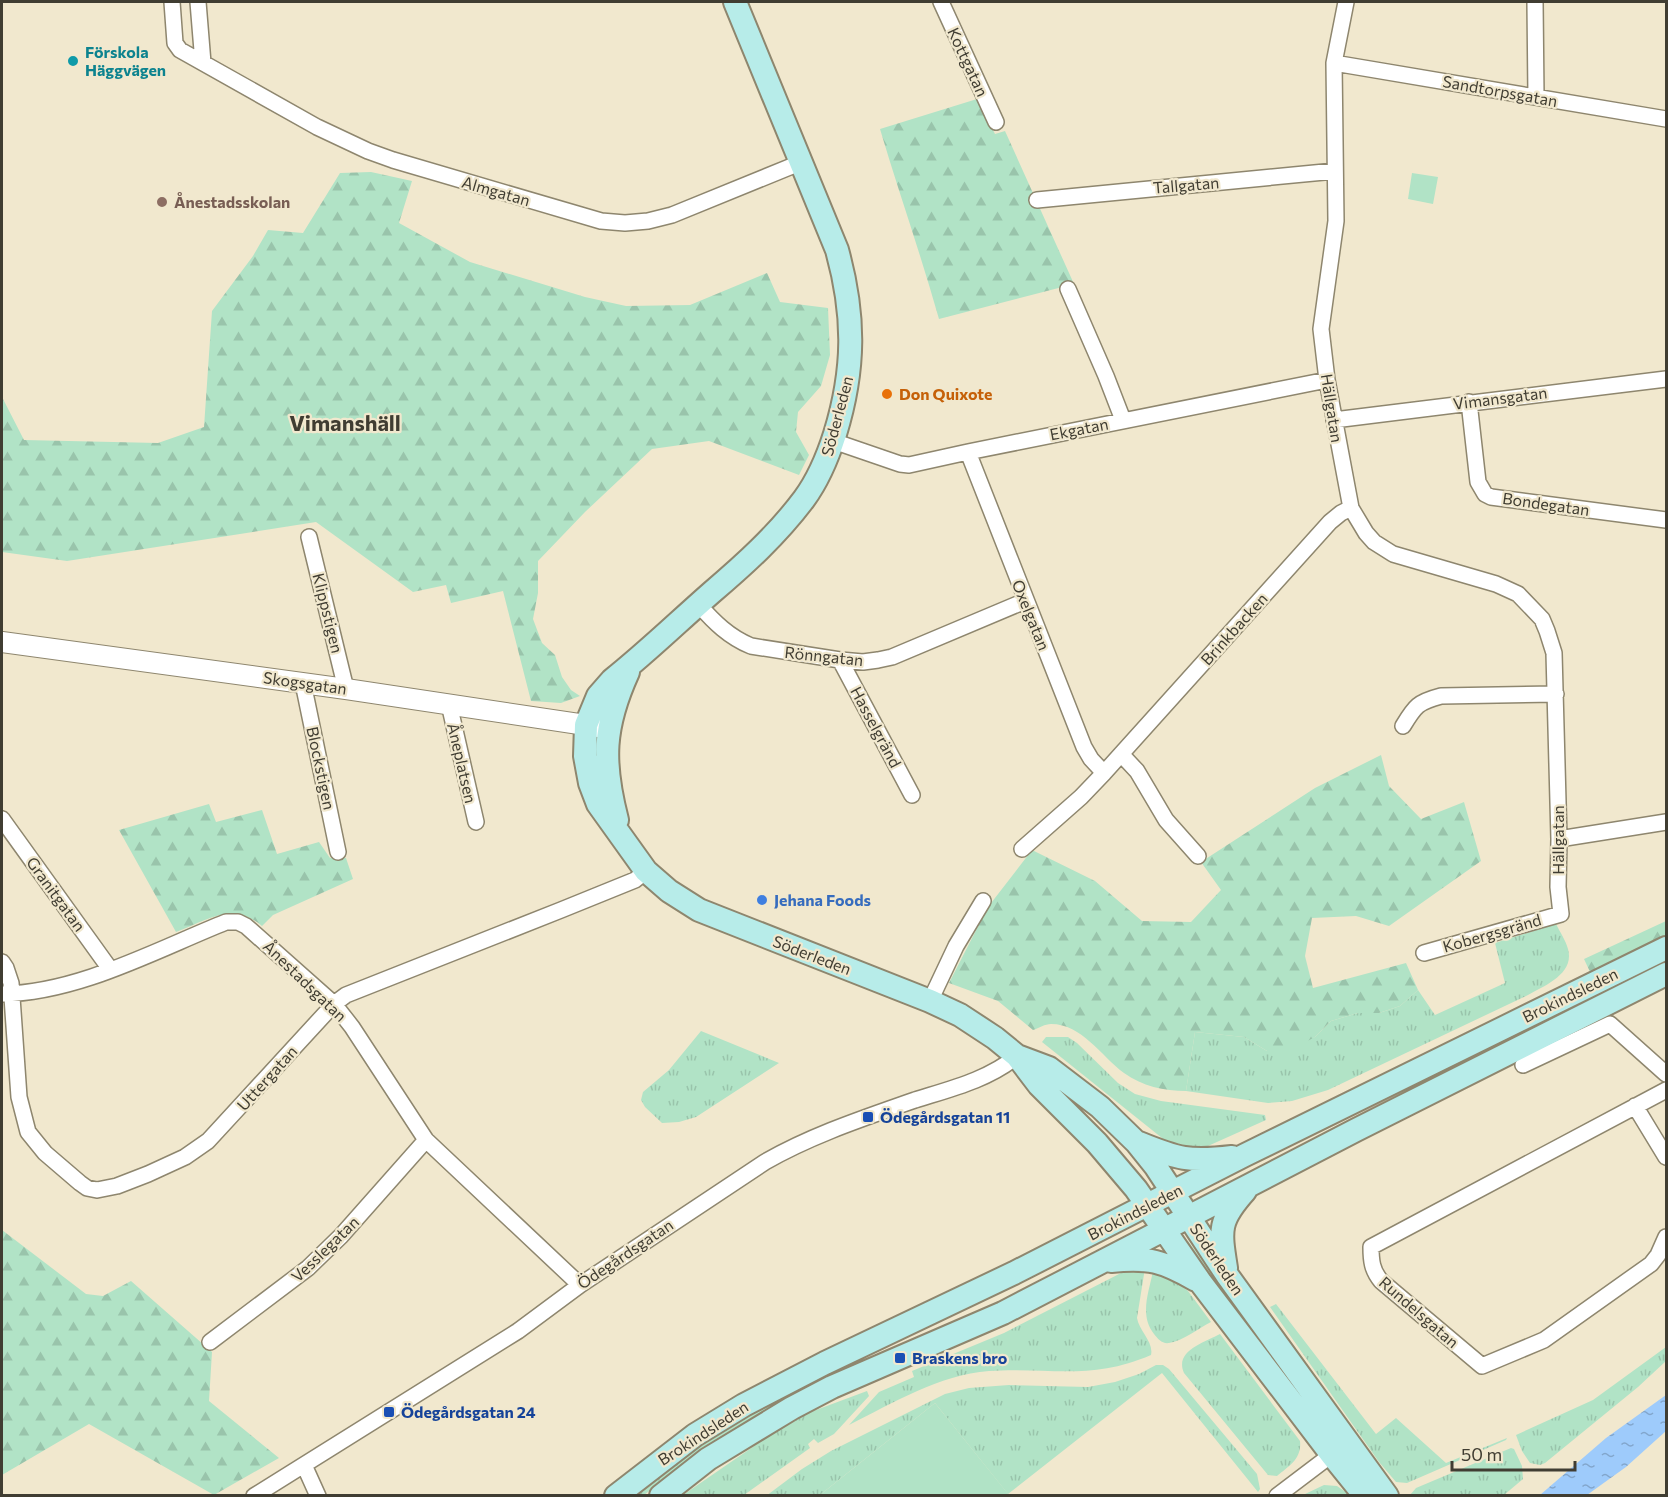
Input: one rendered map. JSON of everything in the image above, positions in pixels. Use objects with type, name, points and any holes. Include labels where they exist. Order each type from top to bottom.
[{"type":"main road","name":"Söderleden","points":[[735,2],[837,250],[844,275],[850,314],[850,368],[846,393],[833,441],[817,477],[806,497],[789,518],[770,540],[612,680],[598,696],[597,727],[585,756],[590,783],[598,804],[646,871],[669,891],[699,910],[930,1001],[960,1015],[1017,1056],[1039,1085],[1098,1143],[1132,1184],[1201,1283],[1340,1449],[1387,1496]]},
{"type":"main road","name":"Brokindsleden","points":[[616,1496],[695,1436],[744,1405],[1666,948]]},
{"type":"main road","name":"Brokindsleden","points":[[661,1496],[708,1459],[792,1408],[832,1387],[1003,1313],[1356,1130],[1666,974]]},
{"type":"main road","name":"Söderleden","points":[[1017,1056],[1049,1068],[1100,1107],[1136,1142],[1173,1192],[1340,1449],[1365,1496]]},
{"type":"main road","points":[[1136,1142],[1178,1158],[1205,1160],[1245,1155]]},
{"type":"main road","points":[[1227,1275],[1221,1230],[1227,1213],[1248,1187]]},
{"type":"main road","points":[[1106,1261],[1130,1259],[1162,1262],[1201,1283]]},
{"type":"street","name":"Almgatan","points":[[172,2],[177,46],[184,53],[317,127],[368,151],[601,221],[625,223],[672,215],[802,162]]},
{"type":"street","points":[[198,2],[203,63]]},
{"type":"street","name":"Kottgatan","points":[[941,2],[996,122]]},
{"type":"street","name":"Hällgatan","points":[[1346,2],[1334,63],[1336,221],[1321,329],[1327,380],[1351,508],[1374,542],[1393,554],[1509,588],[1526,601],[1542,619],[1554,653],[1559,839],[1558,887],[1561,914]]},
{"type":"street","points":[[1534,2],[1536,97]]},
{"type":"street","name":"Sandtorpsgatan","points":[[1334,63],[1666,119]]},
{"type":"street","name":"Tallgatan","points":[[1037,200],[1335,171]]},
{"type":"street","points":[[1068,289],[1123,420]]},
{"type":"street","name":"Vimansgatan","points":[[1334,420],[1666,379]]},
{"type":"street","name":"Ekgatan","points":[[833,441],[909,465],[1327,380]]},
{"type":"street","name":"Bondegatan","points":[[1469,402],[1479,482],[1485,494],[1491,497],[1666,520]]},
{"type":"street","name":"Oxelgatan","points":[[968,452],[1084,747],[1104,773]]},
{"type":"street","name":"Brinkbacken","points":[[1022,849],[1081,797],[1330,522],[1351,508]]},
{"type":"street","name":"Klippstigen","points":[[309,537],[346,689]]},
{"type":"street","name":"Rönngatan","points":[[699,605],[724,630],[751,646],[863,662],[892,657],[1025,601]]},
{"type":"street","name":"Skogsgatan","points":[[2,642],[346,689],[597,727]]},
{"type":"street","name":"Hasselgränd","points":[[840,660],[912,795]]},
{"type":"street","name":"Blockstigen","points":[[303,683],[338,852]]},
{"type":"street","points":[[1403,726],[1414,708],[1423,700],[1441,696],[1556,694]]},
{"type":"street","name":"Åneplatsen","points":[[448,704],[476,822]]},
{"type":"street","points":[[1121,754],[1137,771],[1166,820],[1198,856]]},
{"type":"street","name":"Granitgatan","points":[[2,819],[110,969]]},
{"type":"street","points":[[1559,839],[1666,822]]},
{"type":"street","name":"Uttergatan","points":[[2,962],[10,977],[7,994],[19,1097],[28,1132],[45,1154],[87,1188],[98,1190],[148,1174],[199,1148],[239,1109],[333,1004],[346,995],[634,880],[646,871]]},
{"type":"street","points":[[930,1001],[956,946],[983,901]]},
{"type":"street","name":"Kobergsgränd","points":[[1424,953],[1561,914]]},
{"type":"street","name":"Ånestadsgatan","points":[[7,994],[55,988],[110,969],[226,922],[238,922],[254,932],[333,1004],[352,1027],[426,1140],[580,1285]]},
{"type":"street","points":[[1522,1065],[1610,1024],[1666,1074]]},
{"type":"street","name":"Ödegårdsgatan","points":[[254,1496],[518,1332],[580,1285],[685,1213],[795,1144],[975,1080],[999,1070],[1017,1056]]},
{"type":"street","name":"Rundelsgatan","points":[[1666,1090],[1371,1248],[1371,1264],[1373,1271],[1381,1281],[1482,1365],[1544,1340],[1569,1323],[1651,1264],[1658,1256],[1666,1237]]},
{"type":"street","points":[[1635,1106],[1666,1157]]},
{"type":"street","name":"Vesslegatan","points":[[210,1342],[314,1262],[341,1236],[426,1140]]},
{"type":"street","points":[[1276,1496],[1340,1449]]},
{"type":"street","points":[[304,1465],[318,1496]]},
{"type":"green space","points":[[977,99],[995,134],[1005,131],[1074,284],[939,319],[880,129]]},
{"type":"green space","points":[[371,172],[412,181],[399,223],[470,262],[585,297],[626,306],[690,305],[767,273],[780,302],[828,308],[830,355],[821,386],[798,412],[796,432],[809,455],[799,475],[709,441],[652,449],[585,512],[538,561],[538,593],[533,619],[542,643],[555,655],[562,677],[571,690],[580,696],[561,703],[531,701],[503,591],[451,603],[446,585],[413,592],[316,522],[67,561],[2,552],[2,397],[24,440],[158,443],[204,427],[212,311],[253,256],[268,230],[303,233],[340,173]]},
{"type":"green space","points":[[1412,173],[1438,177],[1433,204],[1408,199]]},
{"type":"green space","points":[[1381,755],[1389,786],[1421,819],[1464,802],[1481,861],[1389,926],[1356,916],[1312,918],[1305,956],[1313,988],[1406,963],[1418,990],[1400,1006],[1379,1013],[1358,1013],[1331,1021],[1315,1037],[1283,1054],[1267,1051],[1244,1037],[1195,1032],[1186,1091],[1178,1091],[1153,1087],[1131,1078],[1091,1042],[1072,1029],[1051,1024],[1033,1030],[998,1001],[949,983],[988,907],[1032,850],[1095,881],[1142,921],[1191,922],[1221,890],[1201,862],[1315,788]]},
{"type":"green space","points":[[209,804],[216,822],[262,810],[277,854],[319,842],[330,858],[346,858],[353,879],[273,915],[262,926],[251,919],[230,914],[209,918],[176,932],[119,830]]},
{"type":"green space","points":[[1666,921],[1666,936],[1591,974],[1584,959]]},
{"type":"green space","points":[[1556,924],[1567,946],[1569,958],[1563,972],[1557,978],[1528,995],[1328,1090],[1292,1101],[1268,1103],[1186,1091],[1195,1032],[1244,1037],[1267,1051],[1315,1037],[1331,1021],[1358,1013],[1379,1013],[1400,1006],[1418,990],[1435,1015],[1505,983],[1495,943]]},
{"type":"green space","points":[[701,1031],[779,1063],[696,1117],[679,1122],[662,1123],[645,1107],[641,1100],[643,1092],[669,1070]]},
{"type":"green space","points":[[1046,1037],[1068,1037],[1118,1083],[1135,1094],[1161,1101],[1265,1115],[1266,1120],[1199,1150],[1172,1146],[1042,1042]]},
{"type":"green space","points":[[2,1230],[86,1294],[103,1296],[131,1281],[212,1352],[209,1401],[279,1458],[214,1495],[89,1424],[2,1475]]},
{"type":"green space","points":[[1188,1241],[1326,1429],[1184,1243]]},
{"type":"green space","points":[[1145,1268],[1137,1318],[1150,1346],[1151,1355],[1109,1368],[1070,1371],[989,1371],[952,1378],[899,1399],[849,1425],[879,1392],[914,1377],[912,1371],[1004,1333],[1121,1273],[1131,1269]]},
{"type":"green space","points":[[1153,1271],[1175,1281],[1188,1291],[1211,1322],[1174,1342],[1162,1342],[1149,1327],[1147,1319],[1148,1295]]},
{"type":"green space","points":[[1276,1304],[1376,1434],[1396,1418],[1446,1463],[1507,1438],[1506,1440],[1407,1483],[1396,1482],[1379,1462],[1270,1307]]},
{"type":"green space","points":[[1220,1334],[1300,1441],[1297,1457],[1277,1476],[1268,1475],[1184,1373],[1182,1365],[1187,1353],[1199,1344]]},
{"type":"green space","points":[[1666,1347],[1666,1361],[1638,1387],[1545,1463],[1540,1465],[1530,1463],[1516,1435],[1593,1400]]},
{"type":"green space","points":[[1156,1365],[1163,1365],[1169,1369],[1257,1474],[1260,1489],[1258,1492],[1162,1373],[1008,1494],[935,1403],[820,1495],[766,1496],[831,1451],[945,1394],[969,1388],[1009,1385],[1088,1387],[1115,1382],[1139,1374]]},
{"type":"green space","points":[[867,1391],[869,1396],[834,1434],[818,1443],[814,1439],[808,1444],[810,1448],[744,1495],[683,1495],[766,1438],[808,1413]]},
{"type":"green space","points":[[784,1394],[785,1400],[693,1457],[644,1495],[633,1496],[697,1447]]},
{"type":"green space","points":[[935,1403],[1009,1495],[820,1495]]},
{"type":"green space","points":[[1511,1448],[1514,1449],[1522,1466],[1523,1479],[1504,1495],[1410,1495],[1416,1488]]},
{"type":"green space","points":[[1324,1485],[1337,1486],[1350,1495],[1303,1495]]},
{"type":"water","points":[[1666,1395],[1666,1431],[1626,1467],[1587,1495],[1540,1495],[1606,1438]]},
{"type":"place","name":"Förskola Häggvägen","points":[[73,61]]},
{"type":"place","name":"Ånestadsskolan","points":[[162,202]]},
{"type":"place","name":"Don Quixote","points":[[887,394]]},
{"type":"place","name":"Jehana Foods","points":[[762,900]]},
{"type":"place","name":"Ödegårdsgatan 11","points":[[868,1117]]},
{"type":"place","name":"Braskens bro","points":[[900,1358]]},
{"type":"place","name":"Ödegårdsgatan 24","points":[[389,1412]]},
{"type":"district","name":"Vimanshäll","points":[[345,423]]}]
